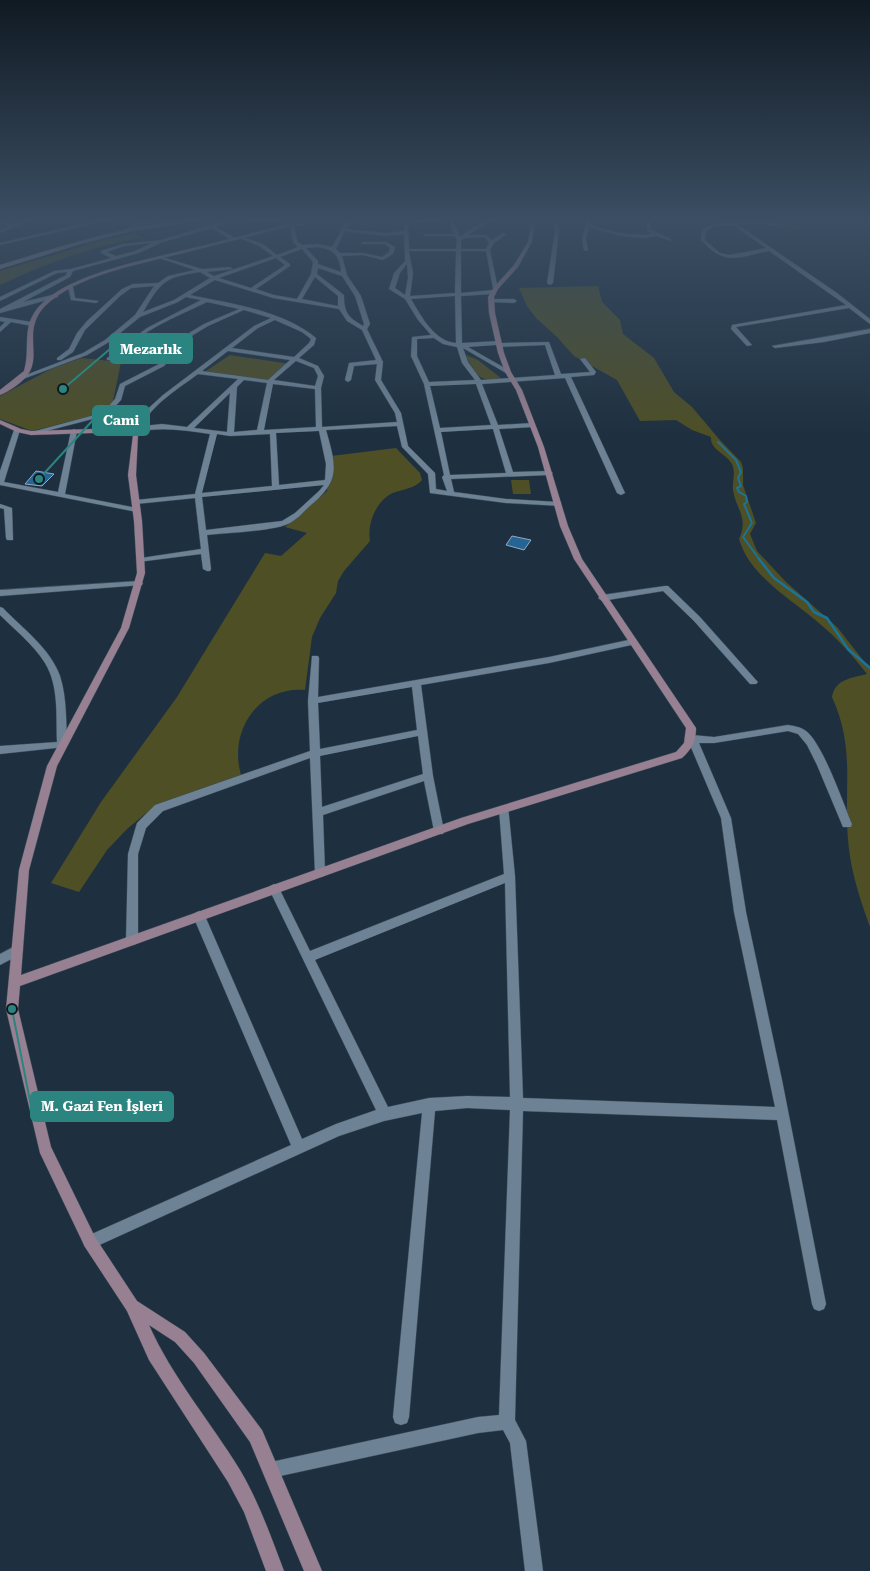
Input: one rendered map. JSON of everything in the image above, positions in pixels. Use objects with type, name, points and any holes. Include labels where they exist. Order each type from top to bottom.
[{"type":"street","points":[[0,299],[16,291]]},
{"type":"street","points":[[0,312],[39,291]]},
{"type":"street","points":[[0,393],[21,378],[28,369],[28,340],[35,315],[42,306],[64,291]]},
{"type":"street","points":[[71,291],[73,299],[96,301]]},
{"type":"street","points":[[36,373],[72,351],[88,322],[123,291]]},
{"type":"street","points":[[138,316],[155,291]]},
{"type":"street","points":[[21,378],[85,354],[107,341],[138,316],[191,291]]},
{"type":"street","points":[[256,291],[341,308]]},
{"type":"street","points":[[299,300],[304,291]]},
{"type":"street","points":[[335,291],[340,295],[341,308],[349,320],[364,330],[380,362],[378,380],[398,413],[405,447],[431,473],[434,491],[506,501],[558,504]]},
{"type":"street","points":[[355,291],[367,324],[364,330]]},
{"type":"street","points":[[396,291],[407,298],[418,317],[435,336],[451,345],[547,343],[559,376]]},
{"type":"street","points":[[407,298],[408,291]]},
{"type":"street","points":[[495,291],[493,294],[499,344],[510,376],[519,390],[532,425],[564,526],[578,559],[602,598],[691,728],[693,739],[726,818],[740,912],[819,1304]]},
{"type":"street","points":[[830,291],[870,322]]},
{"type":"street","points":[[458,294],[460,356],[479,382],[496,427],[510,475]]},
{"type":"street","points":[[407,298],[458,294],[493,294],[514,301]]},
{"type":"street","points":[[184,295],[245,308],[302,329],[314,339],[312,344],[270,381],[260,433]]},
{"type":"street","points":[[10,307],[56,296]]},
{"type":"street","points":[[109,359],[126,349],[127,345],[139,335],[206,300]]},
{"type":"street","points":[[749,345],[733,328],[734,326],[850,306]]},
{"type":"street","points":[[104,414],[118,400],[122,385],[165,362],[191,334],[206,325],[245,308]]},
{"type":"street","points":[[273,318],[256,327],[165,396],[142,418],[135,430],[132,475],[141,573],[125,628],[52,766],[24,870],[12,1009],[45,1148],[90,1242],[132,1306],[154,1355],[234,1476],[251,1508],[275,1571]]},
{"type":"street","points":[[0,319],[32,324]]},
{"type":"street","points":[[0,330],[9,321]]},
{"type":"street","points":[[775,346],[824,340],[870,331]]},
{"type":"street","points":[[435,336],[414,338],[414,356],[427,384],[451,493]]},
{"type":"street","points":[[460,344],[510,376]]},
{"type":"street","points":[[126,349],[165,362]]},
{"type":"street","points":[[202,533],[287,522],[323,490],[329,482],[328,445],[320,429],[318,388],[321,376],[316,367],[295,359],[227,349]]},
{"type":"street","points":[[427,384],[479,382],[510,376],[567,376],[593,373],[583,359]]},
{"type":"street","points":[[348,380],[351,364],[380,362]]},
{"type":"street","points":[[417,363],[429,373]]},
{"type":"street","points":[[197,372],[318,388]]},
{"type":"street","points":[[567,376],[621,493]]},
{"type":"street","points":[[189,430],[243,378]]},
{"type":"street","points":[[435,378],[441,383]]},
{"type":"street","points":[[230,434],[234,387]]},
{"type":"street","points":[[31,433],[104,414],[142,418]]},
{"type":"street","points":[[0,422],[17,430],[31,433],[135,430],[162,426],[230,434],[400,424]]},
{"type":"street","points":[[436,430],[532,425]]},
{"type":"street","points":[[17,430],[0,483],[61,496],[136,506],[198,495],[329,482]]},
{"type":"street","points":[[61,496],[74,431]]},
{"type":"street","points":[[273,432],[276,487]]},
{"type":"street","points":[[207,569],[198,495],[214,433]]},
{"type":"street","points":[[446,477],[549,474]]},
{"type":"street","points":[[0,506],[8,508],[10,538]]},
{"type":"street","points":[[140,560],[205,551]]},
{"type":"street","points":[[0,593],[138,583]]},
{"type":"street","points":[[602,598],[666,588],[698,619],[753,682]]},
{"type":"street","points":[[1,613],[27,637],[52,668],[60,700],[62,746]]},
{"type":"street","points":[[314,700],[549,660],[633,642]]},
{"type":"street","points":[[315,658],[314,700],[320,873]]},
{"type":"street","points":[[416,682],[428,776],[438,831]]},
{"type":"street","points":[[693,739],[714,740],[788,728],[799,731],[805,735],[816,755],[847,824]]},
{"type":"street","points":[[132,940],[133,854],[141,826],[160,808],[316,753],[422,732]]},
{"type":"street","points":[[14,983],[438,831],[679,755],[688,748],[693,739]]},
{"type":"street","points":[[0,750],[62,746]]},
{"type":"street","points":[[318,813],[428,776]]},
{"type":"street","points":[[504,809],[510,876],[516,1043],[507,1422],[518,1441],[534,1571]]},
{"type":"street","points":[[307,958],[510,876]]},
{"type":"street","points":[[274,889],[384,1114]]},
{"type":"street","points":[[199,916],[299,1148]]},
{"type":"street","points":[[0,960],[17,950]]},
{"type":"street","points":[[90,1242],[356,1122],[429,1104],[467,1102],[516,1103],[782,1114]]},
{"type":"street","points":[[401,1417],[429,1104]]},
{"type":"street","points":[[132,1306],[180,1337],[199,1358],[256,1436],[313,1571]]},
{"type":"street","points":[[270,1470],[478,1425],[507,1422]]},
{"type":"shaded area","points":[[520,291],[599,291],[602,302],[620,320],[623,334],[654,358],[674,392],[692,407],[741,462],[743,485],[756,523],[750,534],[757,551],[786,582],[837,627],[870,669],[870,927],[850,859],[847,829],[847,754],[840,717],[832,697],[840,683],[850,678],[867,674],[833,636],[762,576],[744,553],[739,539],[743,525],[733,490],[733,467],[729,460],[713,445],[711,437],[692,430],[676,420],[640,421],[617,380],[574,356],[536,318],[527,306]]},
{"type":"shaded area","points":[[230,355],[290,364],[269,381],[208,374],[206,371]]},
{"type":"shaded area","points":[[466,355],[478,360],[502,379],[487,379],[479,376]]},
{"type":"shaded area","points":[[81,358],[121,362],[113,401],[100,414],[32,431],[0,419],[0,396],[51,369]]},
{"type":"shaded area","points":[[396,448],[420,473],[422,480],[411,488],[389,495],[376,509],[371,522],[370,541],[344,571],[338,581],[336,593],[320,618],[312,637],[305,690],[288,691],[272,696],[260,704],[250,716],[242,730],[239,745],[238,761],[242,778],[150,810],[127,829],[107,850],[79,892],[51,883],[101,802],[177,697],[265,553],[281,556],[307,533],[285,527],[327,491],[331,456]]},
{"type":"shaded area","points":[[511,480],[529,480],[531,494],[513,494]]},
{"type":"building","points":[[36,471],[54,474],[42,486],[25,484]]},
{"type":"building","points":[[512,536],[531,540],[524,550],[506,545]]},
{"type":"waterway","points":[[718,442],[736,460],[741,472],[738,478],[741,486],[737,488],[739,492],[746,496],[747,502],[744,504],[752,523],[743,537],[760,560]]},
{"type":"waterway","points":[[759,559],[774,578],[807,602],[814,612],[827,618],[848,649],[870,668]]},
{"type":"place","name":"Mezarlık","points":[[63,389]]},
{"type":"place","name":"Cami","points":[[39,479]]},
{"type":"place","name":"M. Gazi Fen İşleri","points":[[12,1009]]}]
